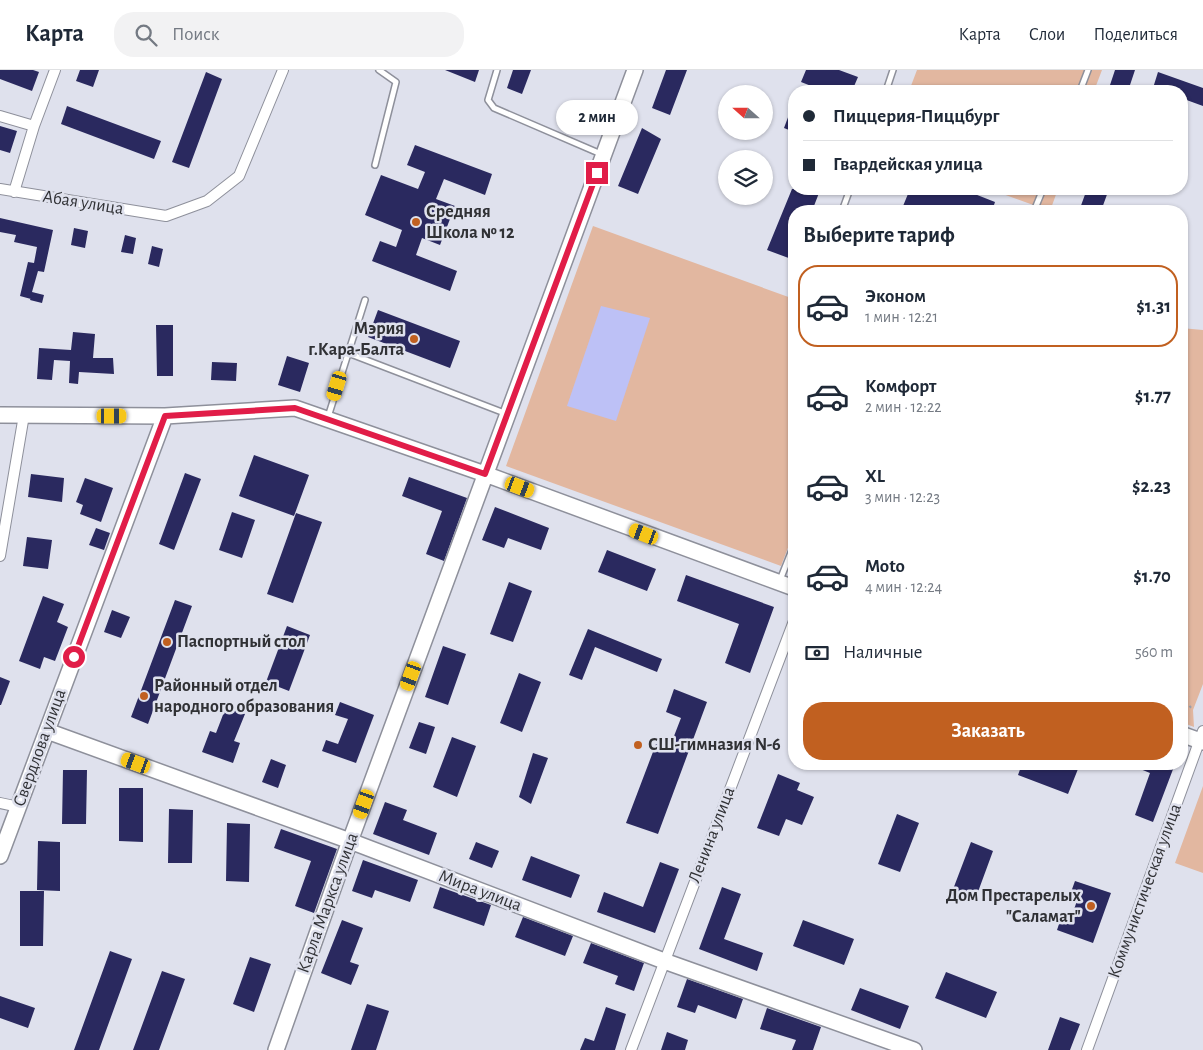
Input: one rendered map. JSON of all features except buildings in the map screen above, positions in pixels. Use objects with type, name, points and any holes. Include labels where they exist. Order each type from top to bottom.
[{"type":"street","points":[[14,192],[34,126],[55,70]]},
{"type":"street","name":"Абая улица","points":[[0,189],[166,216],[207,201],[240,176],[284,70]]},
{"type":"street","name":"Карла Маркса улица","points":[[276,1050],[350,841],[635,70]]},
{"type":"street","points":[[0,116],[34,126]]},
{"type":"street","points":[[0,415],[165,416],[295,408],[485,474],[788,586]]},
{"type":"street","points":[[0,556],[24,416]]},
{"type":"street","name":"Свердлова улица","points":[[0,856],[165,416]]},
{"type":"street","name":"Ленина улица","points":[[631,1050],[788,637]]},
{"type":"street","name":"Мира улица","points":[[47,731],[350,841],[664,961],[914,1050]]},
{"type":"street","points":[[1188,735],[1202,738]]},
{"type":"street","name":"Коммунистическая улица","points":[[1087,1050],[1202,738]]},
{"type":"street","points":[[0,803],[19,807]]},
{"type":"lane","points":[[375,164],[396,82],[379,70]]},
{"type":"lane","points":[[497,70],[488,100],[494,108],[604,155]]},
{"type":"lane","points":[[888,85],[894,70]]},
{"type":"lane","points":[[1082,85],[1088,70]]},
{"type":"lane","points":[[327,419],[365,300]]},
{"type":"lane","points":[[348,353],[507,414]]},
{"type":"lane","points":[[779,583],[788,561]]},
{"type":"path","points":[[1188,704],[1193,710]]},
{"type":"shaded area","points":[[917,70],[1102,70],[1096,85],[911,85]]},
{"type":"shaded area","points":[[1006,195],[1056,195],[1052,205],[1033,205]]},
{"type":"shaded area","points":[[593,226],[788,297],[788,548],[781,566],[506,466]]},
{"type":"shaded area","points":[[1188,329],[1203,330],[1203,684],[1193,710],[1194,727],[1188,725]]},
{"type":"shaded area","points":[[1203,786],[1203,873],[1175,863]]},
{"type":"water","points":[[601,306],[650,318],[616,421],[567,406]]},
{"type":"place","name":"Средняя Школа № 12","points":[[416,222]]},
{"type":"place","name":"Мэрия г.Кара-Балта","points":[[414,339]]},
{"type":"place","name":"Паспортный стол","points":[[167,642]]},
{"type":"place","name":"Районный отдел народного образования","points":[[144,696]]},
{"type":"place","name":"СШ-гимназия N-6","points":[[638,745]]},
{"type":"place","name":"Дом Престарелых \"Саламат\"","points":[[1091,906]]},
{"type":"route","points":[[74,657],[165,416],[295,408],[485,474],[597,173]]}]
